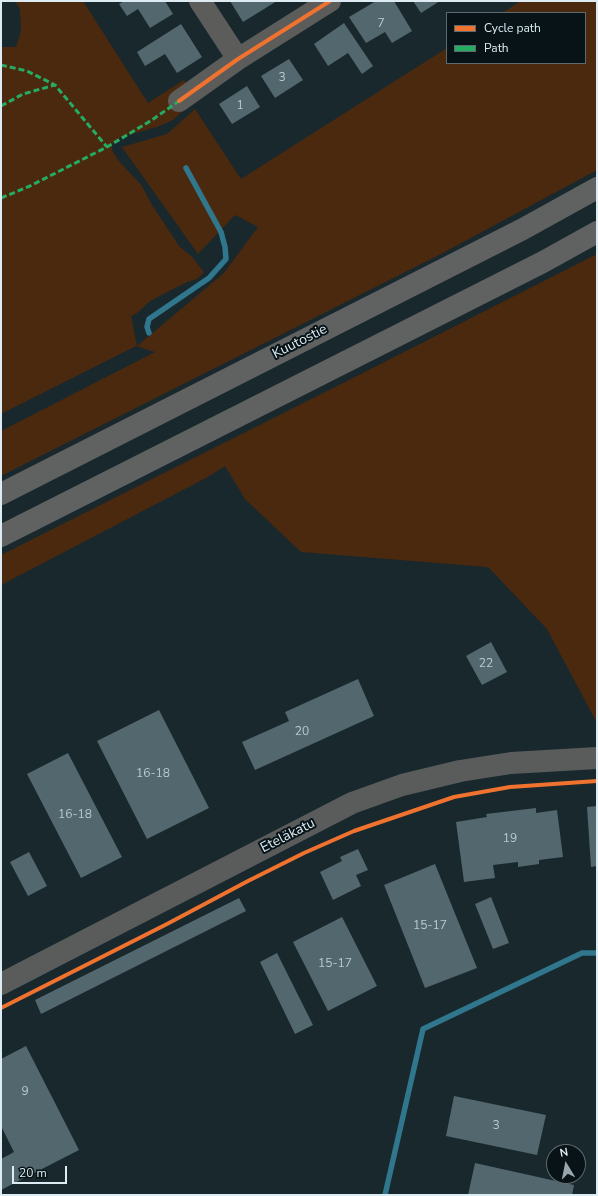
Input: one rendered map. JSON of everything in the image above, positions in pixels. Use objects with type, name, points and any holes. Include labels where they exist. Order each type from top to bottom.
[{"type":"highway","name":"Kuutostie","points":[[1,494],[523,229],[597,188]]},
{"type":"highway","points":[[1,536],[543,262],[597,232]]},
{"type":"main road","name":"Eteläkatu","points":[[1,984],[352,804],[402,785],[460,771],[511,763],[597,758]]},
{"type":"street","points":[[200,1],[238,59]]},
{"type":"street","points":[[179,101],[238,59],[330,1]]},
{"type":"shaded area","points":[[15,1],[83,1],[148,103],[184,80],[196,99],[173,120],[157,127],[121,137],[112,144],[112,150],[118,160],[142,186],[152,205],[179,246],[192,257],[204,272],[197,279],[187,282],[150,301],[137,313],[131,316],[137,346],[224,273],[258,227],[235,215],[198,254],[122,147],[167,134],[195,109],[241,179],[446,49],[446,64],[586,64],[586,12],[504,12],[521,1],[597,1],[597,170],[441,254],[1,476],[1,431],[155,352],[136,346],[1,414],[1,47],[16,47],[21,31],[20,9]]},
{"type":"shaded area","points":[[597,254],[597,723],[547,629],[490,569],[487,567],[301,552],[245,499],[225,466],[206,478],[1,585],[1,555]]},
{"type":"building","points":[[124,1],[165,1],[173,14],[150,28],[138,9],[127,16],[119,4]]},
{"type":"building","points":[[230,1],[277,1],[243,22]]},
{"type":"building","points":[[376,1],[394,1],[412,31],[392,43],[385,32],[366,43],[349,17]]},
{"type":"building","points":[[413,1],[440,1],[421,13]]},
{"type":"building","points":[[344,23],[373,66],[362,74],[348,53],[328,66],[314,44]]},
{"type":"building","points":[[181,24],[202,57],[177,73],[165,54],[145,66],[137,52]]},
{"type":"building","points":[[289,59],[303,80],[275,98],[261,76]]},
{"type":"building","points":[[247,86],[260,107],[232,124],[219,104]]},
{"type":"building","points":[[491,642],[507,672],[482,685],[466,656]]},
{"type":"building","points":[[358,679],[374,716],[255,770],[242,742],[289,721],[285,712]]},
{"type":"building","points":[[159,710],[209,808],[147,839],[97,741]]},
{"type":"building","points":[[68,753],[122,857],[81,878],[27,774]]},
{"type":"building","points":[[597,806],[597,866],[591,867],[587,807]]},
{"type":"building","points":[[536,808],[536,813],[557,810],[563,857],[539,860],[539,864],[518,867],[518,862],[493,865],[495,878],[464,882],[456,822],[487,817],[486,814]]},
{"type":"building","points":[[358,849],[368,870],[356,875],[361,886],[333,900],[320,872],[342,861],[340,857]]},
{"type":"building","points":[[29,852],[47,886],[28,896],[10,862]]},
{"type":"building","points":[[435,864],[477,968],[425,988],[384,885]]},
{"type":"building","points":[[491,897],[509,943],[493,949],[475,904]]},
{"type":"building","points":[[239,898],[246,911],[41,1014],[35,1000]]},
{"type":"building","points":[[342,917],[377,986],[328,1011],[293,942]]},
{"type":"building","points":[[277,953],[313,1025],[295,1034],[260,962]]},
{"type":"building","points":[[26,1046],[79,1150],[1,1190],[1,1159],[14,1152],[1,1126],[1,1059]]},
{"type":"building","points":[[454,1096],[546,1115],[537,1155],[446,1136]]},
{"type":"building","points":[[475,1163],[546,1179],[546,1184],[574,1185],[572,1195],[468,1195]]},
{"type":"waterway","points":[[149,333],[147,327],[149,319],[209,278],[226,259],[225,247],[221,232],[186,168]]},
{"type":"waterway","points":[[385,1195],[423,1029],[582,953],[597,953]]},
{"type":"marked path","points":[[1,65],[27,71],[55,85]]},
{"type":"marked path","points":[[1,106],[23,94],[55,85],[107,147]]},
{"type":"marked path","points":[[1,198],[30,186],[107,147],[152,120],[179,101]]},
{"type":"cycle path","points":[[179,101],[238,59],[330,1]]},
{"type":"cycle path","points":[[1,1008],[167,924],[248,881],[304,853],[354,831],[454,797],[510,787],[597,781]]}]
